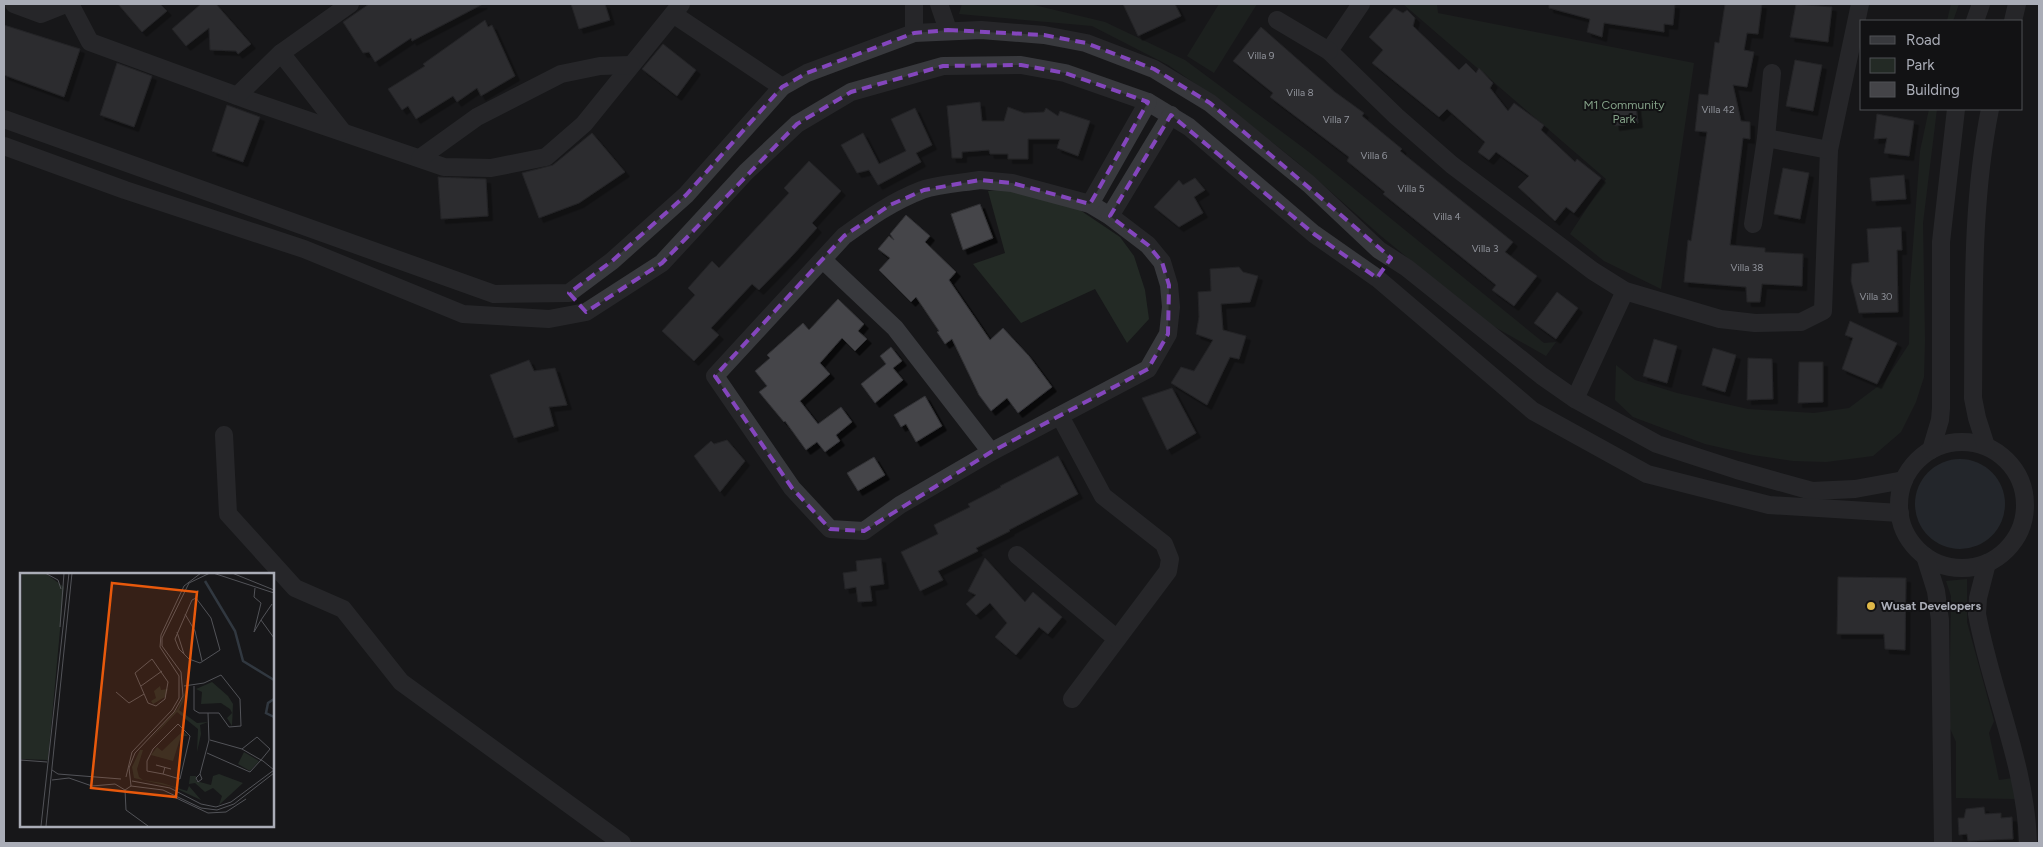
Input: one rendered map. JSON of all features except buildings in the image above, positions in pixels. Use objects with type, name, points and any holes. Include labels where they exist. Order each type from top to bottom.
[{"type":"street","points":[[14,4],[41,14],[68,4],[90,42],[237,96],[444,166],[491,168],[546,156],[584,124],[677,9],[782,87]]},
{"type":"street","points":[[237,96],[281,53],[350,4]]},
{"type":"street","points":[[914,4],[914,33]]},
{"type":"street","points":[[940,4],[948,30]]},
{"type":"street","points":[[1329,51],[1361,4]]},
{"type":"street","points":[[1277,20],[1329,51],[1396,116],[1452,165],[1592,271],[1615,282],[1625,291],[1720,319],[1756,324],[1801,322],[1823,311],[1829,150],[1860,4]]},
{"type":"street","points":[[1975,20],[1981,4]]},
{"type":"street","points":[[2013,20],[2017,4]]},
{"type":"street","points":[[4,119],[494,294],[569,292],[612,261],[686,195],[782,87],[807,73],[914,33],[948,30],[1044,35],[1086,43],[1154,69],[1210,103],[1309,184],[1371,244],[1575,399],[1657,444],[1737,470],[1812,491],[1855,489],[1904,480]]},
{"type":"street","points":[[281,53],[342,132]]},
{"type":"street","points":[[420,158],[478,116],[561,74],[600,66],[631,65]]},
{"type":"street","points":[[4,146],[125,190],[304,249],[463,314],[549,319],[586,312],[662,263],[746,172],[797,124],[852,92],[943,66],[1021,65],[1065,73],[1148,102],[1189,127],[1314,234],[1377,278],[1534,411],[1647,474],[1769,505],[1900,513]]},
{"type":"street","points":[[1753,224],[1766,138],[1772,73]]},
{"type":"street","points":[[1090,204],[1148,102]]},
{"type":"street","points":[[1931,450],[1940,420],[1941,408],[1941,242],[1956,110]]},
{"type":"street","points":[[1986,446],[1977,418],[1973,379],[1976,224],[1979,183],[1990,110]]},
{"type":"street","points":[[1110,216],[1171,116]]},
{"type":"street","points":[[1766,138],[1829,150]]},
{"type":"street","points":[[980,180],[1012,183],[1090,204],[1110,216],[1148,245],[1162,262],[1169,285],[1171,307],[1168,334],[1148,369],[991,452],[900,505],[864,531],[830,529],[792,488],[715,376],[844,236],[890,205],[924,190],[980,180]]},
{"type":"street","points":[[1377,278],[1391,258]]},
{"type":"street","points":[[823,260],[894,328],[991,452]]},
{"type":"street","points":[[1575,399],[1625,291]]},
{"type":"street","points":[[569,292],[586,312]]},
{"type":"street","points":[[1060,416],[1103,496],[1164,544],[1170,559],[1168,571],[1072,699]]},
{"type":"street","points":[[224,435],[228,514],[295,588],[343,609],[401,682],[622,843]]},
{"type":"street","points":[[1958,442],[1986,446],[2008,461],[2033,505],[2019,533],[2006,551],[1987,563],[1966,568],[1944,565],[1925,556],[1913,544],[1905,530],[1900,513],[1900,497],[1904,480],[1911,468],[1931,450],[1948,443],[1958,442]]},
{"type":"street","points":[[1017,555],[1117,639]]},
{"type":"street","points":[[1925,556],[1936,591],[1940,620],[1943,843]]},
{"type":"street","points":[[1987,563],[1978,598],[1977,614],[2016,762],[2025,805],[2028,843]]},
{"type":"highlighted area","points":[[948,30],[1044,35],[1086,43],[1154,69],[1210,103],[1391,258],[1377,278],[1314,234],[1171,115],[1110,216],[1148,245],[1162,262],[1169,285],[1168,334],[1148,369],[991,452],[864,531],[830,529],[792,488],[715,376],[844,236],[890,205],[924,190],[980,180],[1012,183],[1090,204],[1148,102],[1065,73],[1021,65],[943,66],[851,92],[797,124],[662,263],[586,312],[569,293],[612,261],[686,195],[782,87],[807,73],[914,33]]},
{"type":"green space","points":[[962,4],[1034,5],[1105,22],[1185,60],[1309,152],[1544,343],[1556,342],[1546,356],[1486,322],[1381,236],[1297,162],[1219,100],[1168,65],[1092,26],[959,14]]},
{"type":"green space","points":[[1219,4],[1257,4],[1214,73],[1187,56]]},
{"type":"green space","name":"M1 Community Park","points":[[1403,4],[1437,4],[1438,13],[1694,63],[1661,289],[1604,261],[1570,234],[1606,179]]},
{"type":"green space","points":[[1951,4],[1959,4],[1953,20],[1947,20]]},
{"type":"green space","points":[[1929,110],[1937,110],[1923,223],[1924,377],[1916,402],[1901,432],[1873,456],[1826,462],[1793,461],[1753,455],[1705,444],[1633,417],[1615,400],[1616,365],[1635,380],[1677,393],[1748,409],[1814,413],[1849,408],[1885,381],[1909,344],[1910,286],[1920,151]]},
{"type":"green space","points":[[1010,189],[1074,206],[1120,237],[1134,256],[1145,290],[1149,319],[1127,343],[1095,289],[1021,323],[973,264],[1005,253],[988,191]]},
{"type":"green space","points":[[1967,579],[1967,622],[1994,721],[1989,733],[1999,780],[2013,778],[2015,799],[1956,798],[1956,742],[1949,726],[1951,596],[1946,581]]},
{"type":"shaded area","points":[[1960,459],[1977,462],[1992,472],[2002,487],[2005,504],[2002,521],[1992,536],[1977,546],[1960,549],[1943,546],[1928,536],[1918,521],[1915,504],[1918,487],[1928,472],[1943,462]]},
{"type":"place","name":"Wusat Developers","points":[[1871,606]]}]
